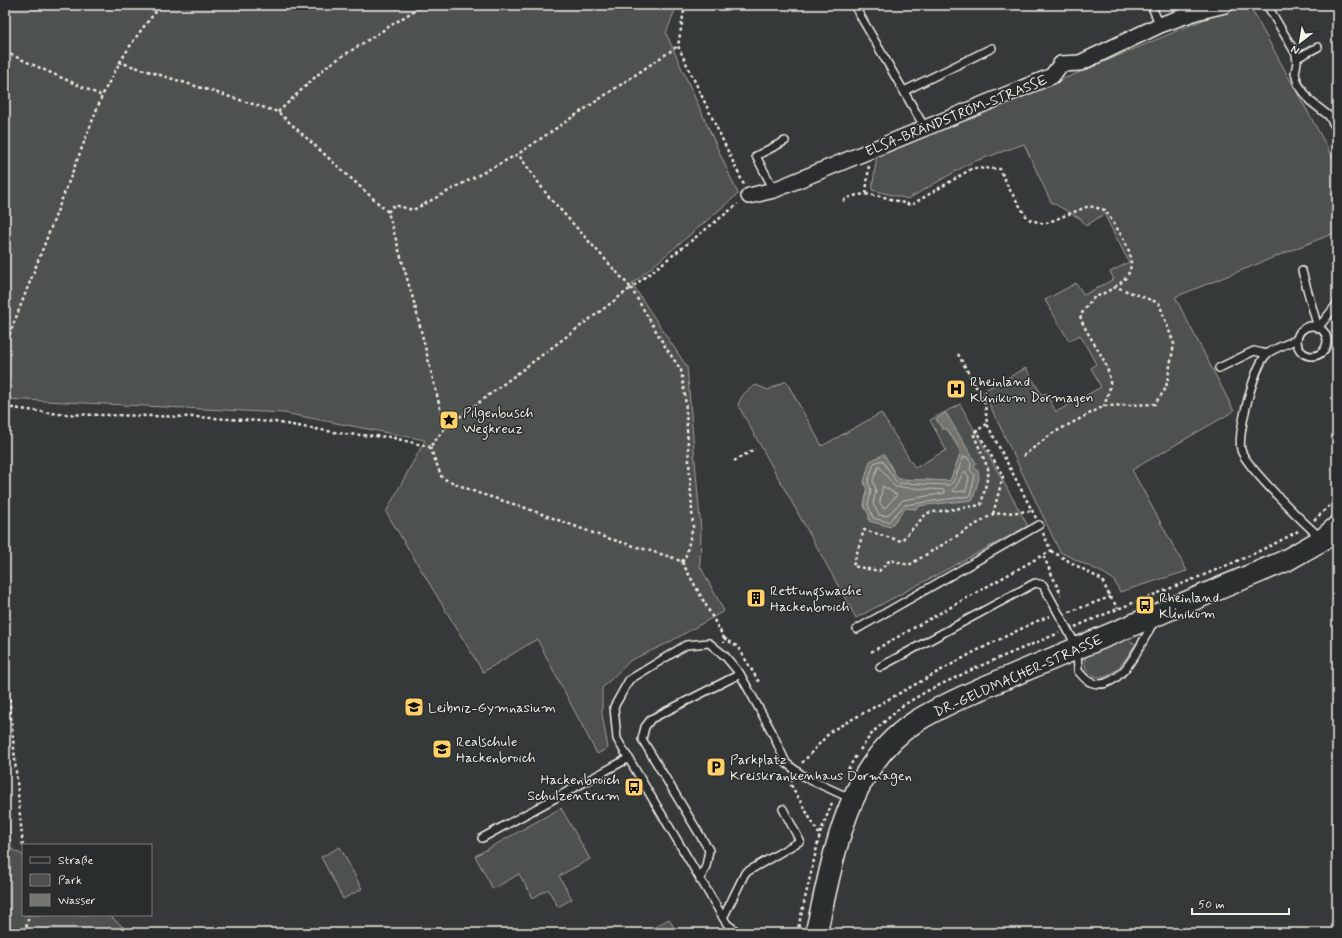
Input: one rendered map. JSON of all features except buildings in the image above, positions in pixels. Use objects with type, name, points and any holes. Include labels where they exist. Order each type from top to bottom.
[{"type":"street","name":"ELSA-BRÄNDSTRÖM-STRASSE","points":[[749,196],[774,190],[1052,76],[1061,64],[1080,63],[1160,25],[1196,12],[1225,5]]},
{"type":"street","name":"DR.-GELDMACHER-STRASSE","points":[[816,933],[839,833],[852,799],[870,767],[890,743],[914,722],[945,705],[980,689],[1073,638],[1158,614],[1257,574],[1285,561],[1330,534]]},
{"type":"lane","points":[[854,5],[925,128]]},
{"type":"lane","points":[[1151,5],[1160,25]]},
{"type":"lane","points":[[1266,5],[1298,58],[1295,78],[1300,89],[1310,101],[1329,116],[1337,130]]},
{"type":"lane","points":[[1298,58],[1318,47]]},
{"type":"lane","points":[[904,91],[992,48]]},
{"type":"lane","points":[[774,190],[756,156],[785,140]]},
{"type":"lane","points":[[1302,271],[1318,328]]},
{"type":"lane","points":[[1318,328],[1337,304]]},
{"type":"lane","points":[[1297,339],[1299,349],[1306,355],[1315,356],[1323,352],[1327,343],[1325,334],[1318,328],[1309,326],[1301,331],[1297,339],[1267,354],[1258,365],[1252,383],[1240,437],[1241,450],[1248,462],[1307,526],[1330,534]]},
{"type":"lane","points":[[1219,368],[1254,351],[1267,354]]},
{"type":"lane","points":[[857,629],[1039,525]]},
{"type":"lane","points":[[880,667],[1035,583],[1043,585],[1073,638],[1078,671],[1089,681],[1103,684],[1117,678],[1138,651],[1158,614]]},
{"type":"lane","points":[[739,933],[727,924],[723,918],[618,739],[614,707],[629,680],[686,645],[709,643],[725,656],[740,674],[772,732],[786,763],[806,778],[852,799]]},
{"type":"lane","points":[[700,880],[706,866],[709,850],[642,739],[644,727],[652,719],[740,674]]},
{"type":"lane","points":[[482,838],[629,758]]},
{"type":"lane","points":[[723,918],[745,873],[800,841],[783,809]]},
{"type":"path","points":[[5,346],[102,96],[119,62],[151,17],[162,5]]},
{"type":"path","points":[[278,112],[326,66],[423,5]]},
{"type":"path","points":[[430,447],[445,428],[631,288],[749,196],[678,46],[685,5]]},
{"type":"path","points":[[388,212],[394,205],[413,210],[518,154],[678,46]]},
{"type":"path","points":[[5,52],[102,96]]},
{"type":"path","points":[[119,62],[278,112],[388,212],[415,306],[445,428]]},
{"type":"path","points":[[866,193],[871,151]]},
{"type":"path","points":[[518,154],[548,196],[631,288],[666,348],[681,370],[686,396],[693,527],[686,554],[682,562]]},
{"type":"path","points":[[842,201],[848,197],[866,193],[911,204],[973,168],[1000,169],[1008,187],[1028,219],[1044,224],[1089,206],[1105,210],[1131,252],[1130,270],[1125,281],[1092,299],[1080,316],[1084,330],[1103,358],[1110,382],[1104,406]]},
{"type":"path","points":[[1023,456],[1053,433],[1104,406],[1155,404],[1166,388],[1174,344],[1159,303],[1116,286]]},
{"type":"path","points":[[958,354],[984,403],[987,424],[1051,551],[1102,580],[1110,597],[1118,608]]},
{"type":"path","points":[[975,385],[982,381]]},
{"type":"path","points":[[5,407],[59,414],[197,416],[275,422],[345,434],[390,436],[430,447]]},
{"type":"path","points":[[987,424],[976,429],[973,433],[989,471],[981,505],[927,513],[902,541],[864,530],[853,566],[879,570],[890,560],[909,565],[993,514],[1032,511]]},
{"type":"path","points":[[976,429],[1003,476],[993,514]]},
{"type":"path","points":[[430,447],[442,478],[478,493],[523,506],[604,537],[674,558],[682,562],[724,638],[725,656]]},
{"type":"path","points":[[734,461],[755,449]]},
{"type":"path","points":[[902,706],[927,691],[980,666],[1073,638],[1118,608],[1195,579],[1278,542],[1307,526],[1337,499]]},
{"type":"path","points":[[871,652],[1051,551]]},
{"type":"path","points":[[1043,555],[1063,599]]},
{"type":"path","points":[[797,933],[820,834],[791,785],[791,781],[796,771],[831,731],[974,652],[1035,622],[1059,613],[1069,612],[1110,597]]},
{"type":"path","points":[[1066,605],[1069,612]]},
{"type":"path","points":[[724,638],[738,647],[759,682]]},
{"type":"path","points":[[5,652],[23,844]]},
{"type":"path","points":[[25,933],[29,916]]},
{"type":"green space","points":[[5,5],[677,5],[666,33],[738,194],[632,284],[687,367],[701,531],[700,566],[724,611],[666,644],[631,660],[602,688],[602,714],[608,748],[597,754],[537,639],[483,672],[386,512],[425,440],[284,413],[5,399]]},
{"type":"green space","points":[[1238,5],[1249,5],[1337,165],[1337,232],[1175,297],[1234,411],[1132,470],[1187,571],[1120,592],[1114,580],[1105,574],[1060,552],[983,391],[1026,368],[1042,395],[1046,393],[1056,412],[1101,387],[1091,368],[1096,364],[1080,335],[1069,341],[1045,300],[1076,283],[1084,295],[1114,279],[1110,272],[1129,262],[1104,214],[1086,226],[1081,219],[1051,202],[1024,144],[970,163],[908,199],[872,190],[877,155],[974,117]]},
{"type":"green space","points":[[786,381],[822,446],[881,413],[915,468],[946,450],[930,420],[960,404],[1028,526],[856,618],[738,405],[744,394],[756,385],[768,390]],"holes":[[[946,414],[975,470],[916,509],[906,508],[869,515],[864,506],[867,490],[898,479],[950,481],[961,452],[947,428],[937,419]]]},
{"type":"green space","points":[[1125,638],[1136,644],[1117,669],[1105,677],[1098,677],[1087,671],[1085,667],[1085,657],[1091,652]]},
{"type":"green space","points":[[5,774],[11,849],[22,854],[22,916],[110,916],[130,933],[5,933]]},
{"type":"green space","points":[[561,808],[590,859],[559,876],[572,899],[558,907],[548,889],[533,898],[519,874],[493,889],[475,856]]},
{"type":"green space","points":[[340,847],[362,889],[343,899],[321,857]]},
{"type":"green space","points":[[669,919],[677,933],[644,933]]},
{"type":"water","points":[[946,413],[976,463],[974,468],[978,471],[979,478],[973,500],[918,506],[916,509],[906,508],[890,527],[869,521],[869,515],[864,506],[867,490],[864,482],[870,461],[884,454],[898,479],[950,481],[961,452],[947,429],[942,429],[936,419]]},
{"type":"place","name":"Rheinland Klinikum Dormagen","points":[[956,389]]},
{"type":"place","name":"Pilgenbusch Wegkreuz","points":[[449,420]]},
{"type":"place","name":"Rettungswache Hackenbroich","points":[[756,598]]},
{"type":"place","name":"Rheinland Klinikum","points":[[1145,605]]},
{"type":"place","name":"Leibniz-Gymnasium","points":[[414,707]]},
{"type":"place","name":"Realschule Hackenbroich","points":[[442,749]]},
{"type":"place","name":"Parkplatz Kreiskrankenhaus Dormagen","points":[[716,767]]},
{"type":"place","name":"Hackenbroich Schulzentrum","points":[[634,787]]}]
